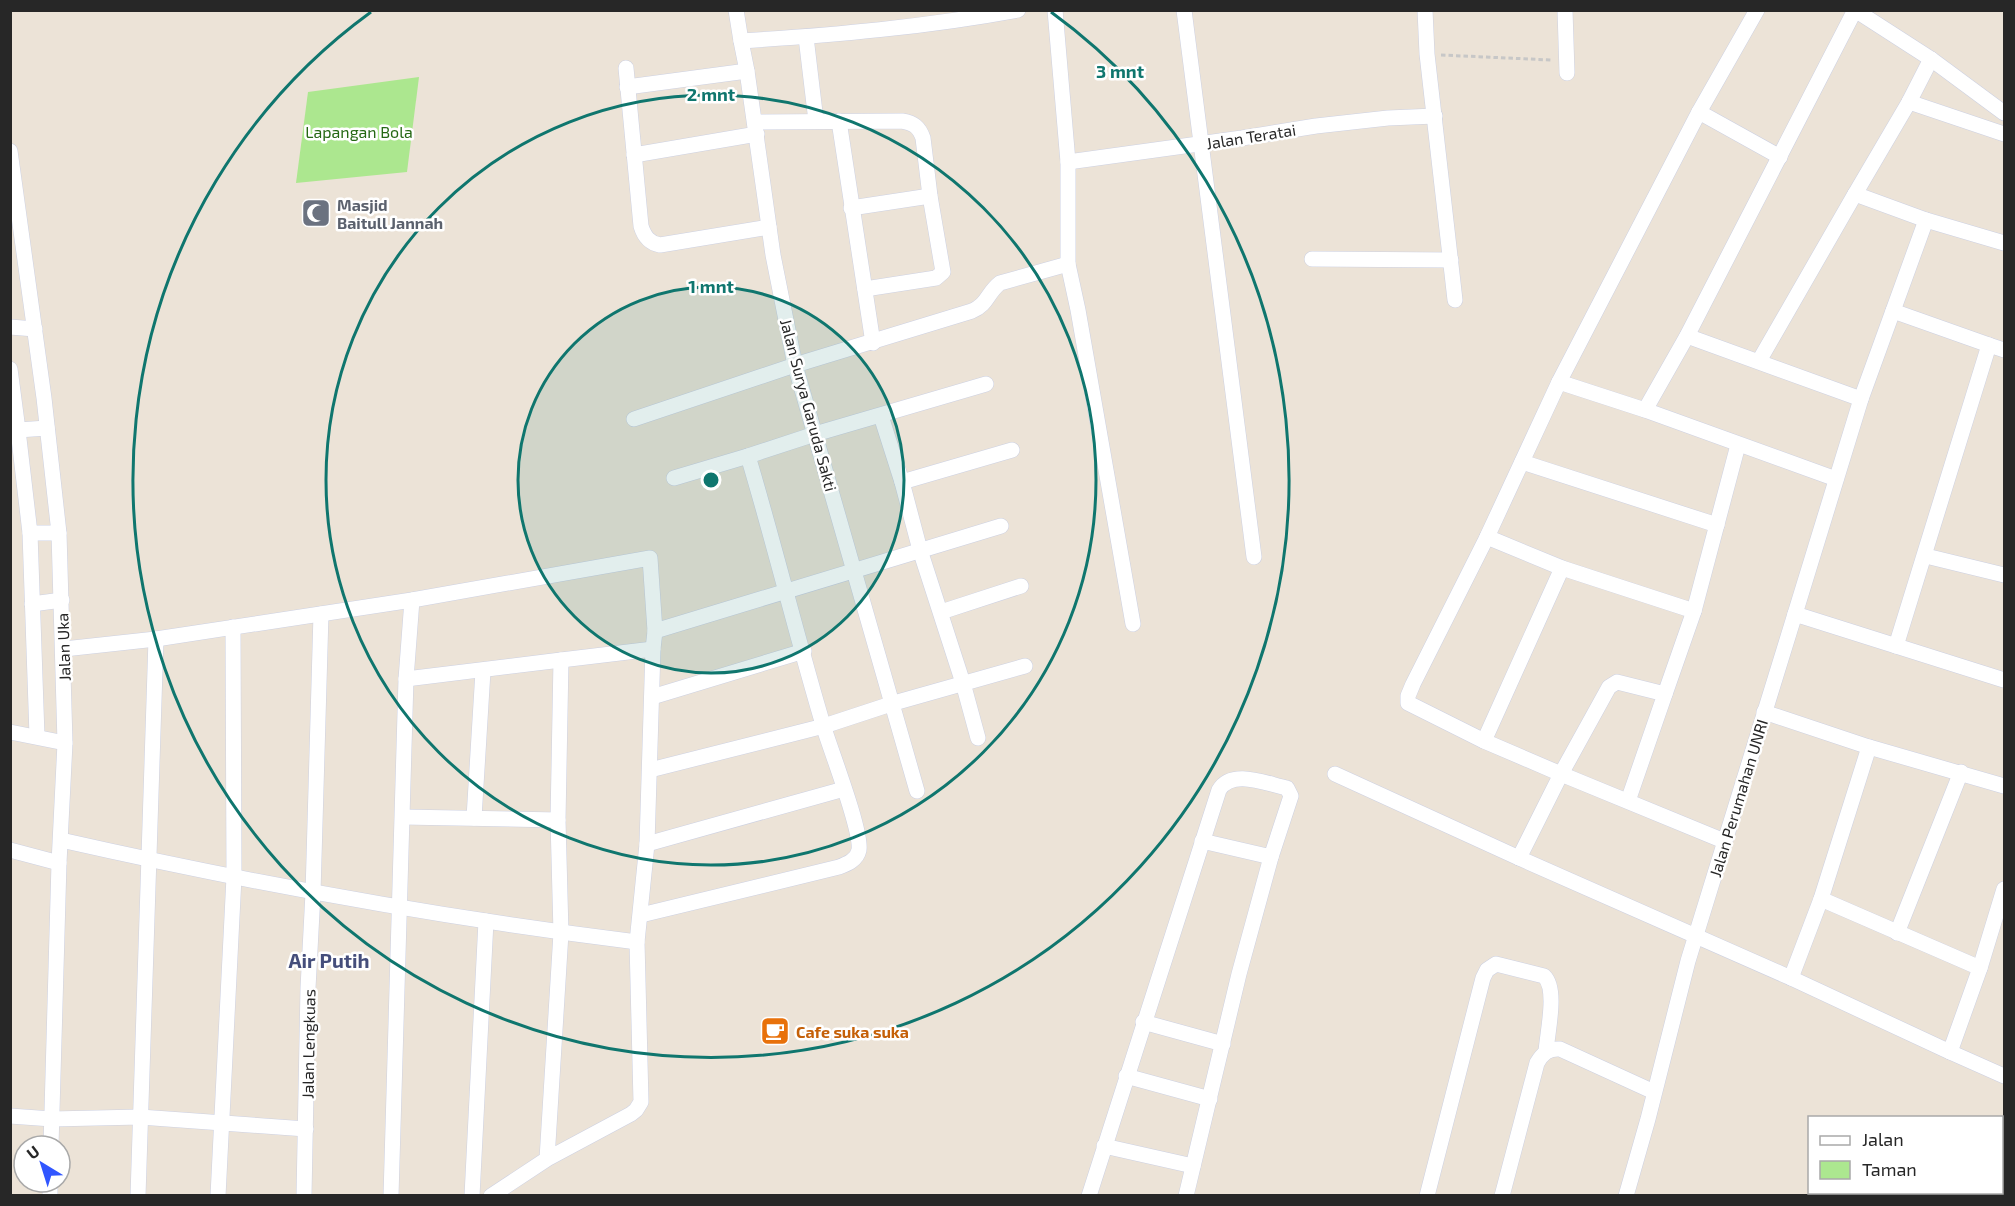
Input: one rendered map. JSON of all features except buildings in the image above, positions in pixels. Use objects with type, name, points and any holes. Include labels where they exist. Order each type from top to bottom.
[{"type":"street","name":"Jalan Surya Garuda Sakti","points":[[736,10],[756,128],[769,227],[795,365],[853,571],[894,703],[917,790]]},
{"type":"street","points":[[741,41],[806,37],[964,20],[1018,10]]},
{"type":"street","points":[[1055,10],[1068,162],[1068,264],[1078,309],[1133,624]]},
{"type":"street","points":[[1425,10],[1427,54],[1455,300]]},
{"type":"street","points":[[1565,10],[1567,67]]},
{"type":"street","points":[[1724,841],[1484,741],[1413,707],[1407,700],[1487,537],[1559,382],[1699,112],[1757,10]]},
{"type":"street","points":[[1645,410],[1687,336],[1855,10],[1931,59],[2004,113]]},
{"type":"street","points":[[1188,11],[1200,144],[1254,557]]},
{"type":"street","points":[[806,37],[816,121]]},
{"type":"street","points":[[1759,361],[1909,102],[1931,59]]},
{"type":"street","points":[[626,68],[643,233],[654,244],[660,245],[769,227]]},
{"type":"street","points":[[627,87],[747,71]]},
{"type":"street","points":[[1909,102],[2004,134]]},
{"type":"street","points":[[1699,112],[1780,157]]},
{"type":"street","name":"Jalan Teratai","points":[[1068,162],[1316,126],[1388,118],[1435,116]]},
{"type":"street","points":[[634,155],[756,128],[816,121],[902,121],[915,124],[923,138],[930,196],[943,264],[942,274],[936,278],[865,289]]},
{"type":"street","points":[[840,121],[851,208],[873,343]]},
{"type":"street","name":"Jalan Uka","points":[[10,151],[15,224],[35,329],[47,428],[59,533],[62,600],[65,743],[59,863],[51,1134]]},
{"type":"street","points":[[1855,194],[1926,220],[2004,243]]},
{"type":"street","points":[[851,208],[930,196]]},
{"type":"street","name":"Jalan Perumahan UNRI","points":[[1626,1196],[1695,935],[1836,479],[1926,220]]},
{"type":"street","points":[[1312,258],[1451,260]]},
{"type":"street","points":[[634,419],[795,365],[873,343],[981,307],[993,289],[1007,280],[1068,264]]},
{"type":"street","points":[[1893,311],[2004,350]]},
{"type":"street","points":[[10,327],[35,329]]},
{"type":"street","points":[[1687,336],[1862,399]]},
{"type":"street","points":[[1896,646],[1926,556],[1989,345]]},
{"type":"street","points":[[10,369],[14,430],[30,533],[37,736]]},
{"type":"street","points":[[1559,382],[1645,410],[1836,479]]},
{"type":"street","points":[[674,478],[986,384]]},
{"type":"street","points":[[881,416],[978,738]]},
{"type":"street","points":[[14,430],[47,428]]},
{"type":"street","points":[[1628,801],[1694,611],[1738,445]]},
{"type":"street","points":[[902,482],[1012,450]]},
{"type":"street","points":[[641,915],[839,867],[857,855],[859,842],[748,456]]},
{"type":"street","points":[[1522,462],[1717,525]]},
{"type":"street","points":[[655,631],[1001,526]]},
{"type":"street","points":[[30,533],[59,533]]},
{"type":"street","points":[[1487,537],[1562,568],[1694,611]]},
{"type":"street","points":[[1926,556],[2004,572]]},
{"type":"street","points":[[64,649],[156,639],[412,600],[650,558],[655,631],[647,844],[637,942],[641,1102],[631,1114],[547,1159],[491,1196]]},
{"type":"street","points":[[1484,741],[1562,568]]},
{"type":"street","points":[[940,612],[1021,586]]},
{"type":"street","points":[[32,604],[62,600]]},
{"type":"street","points":[[391,1196],[406,679],[412,600]]},
{"type":"street","name":"Jalan Lengkuas","points":[[304,1196],[308,988],[321,614]]},
{"type":"street","points":[[1795,614],[2004,680]]},
{"type":"street","points":[[218,1196],[234,877],[233,627]]},
{"type":"street","points":[[138,1196],[156,639]]},
{"type":"street","points":[[406,679],[653,649]]},
{"type":"street","points":[[652,698],[804,651]]},
{"type":"street","points":[[547,1159],[561,933],[558,820],[561,660]]},
{"type":"street","points":[[650,770],[824,726],[894,703],[1025,666]]},
{"type":"street","points":[[474,818],[483,671]]},
{"type":"street","points":[[1519,858],[1561,774],[1612,684],[1621,682],[1665,694]]},
{"type":"street","points":[[1764,712],[1869,747],[2004,786]]},
{"type":"street","points":[[10,732],[65,743]]},
{"type":"street","points":[[1791,978],[1821,899],[1869,747]]},
{"type":"street","points":[[1897,933],[1961,772]]},
{"type":"street","points":[[1335,774],[2004,1076]]},
{"type":"street","points":[[1089,1196],[1219,790],[1230,780],[1243,779],[1287,788],[1291,796],[1271,857],[1239,974],[1186,1196]]},
{"type":"street","points":[[647,844],[844,789]]},
{"type":"street","points":[[403,817],[558,820]]},
{"type":"street","points":[[61,840],[313,893],[561,933],[637,942]]},
{"type":"street","points":[[1202,841],[1271,857]]},
{"type":"street","points":[[10,850],[59,863]]},
{"type":"street","points":[[1950,1052],[1980,968],[2004,890]]},
{"type":"street","points":[[1821,899],[1980,968]]},
{"type":"street","points":[[472,1196],[486,921]]},
{"type":"street","points":[[1426,1196],[1483,978],[1491,967],[1497,964],[1544,976],[1549,981],[1551,994],[1546,1052]]},
{"type":"street","points":[[1143,1022],[1223,1044]]},
{"type":"street","points":[[1502,1196],[1537,1064],[1546,1052],[1555,1048],[1560,1049],[1654,1092]]},
{"type":"street","points":[[1126,1076],[1210,1099]]},
{"type":"street","points":[[10,1116],[52,1119],[140,1117],[306,1129]]},
{"type":"street","points":[[1104,1146],[1193,1166]]},
{"type":"path","points":[[1427,54],[1567,67]]},
{"type":"green space","name":"Lapangan Bola","points":[[419,77],[407,172],[296,183],[308,92]]},
{"type":"place","name":"Masjid Baitull Jannah","points":[[316,213]]},
{"type":"place","name":"Cafe suka suka","points":[[775,1031]]},
{"type":"district","name":"Air Putih","points":[[329,960]]}]
